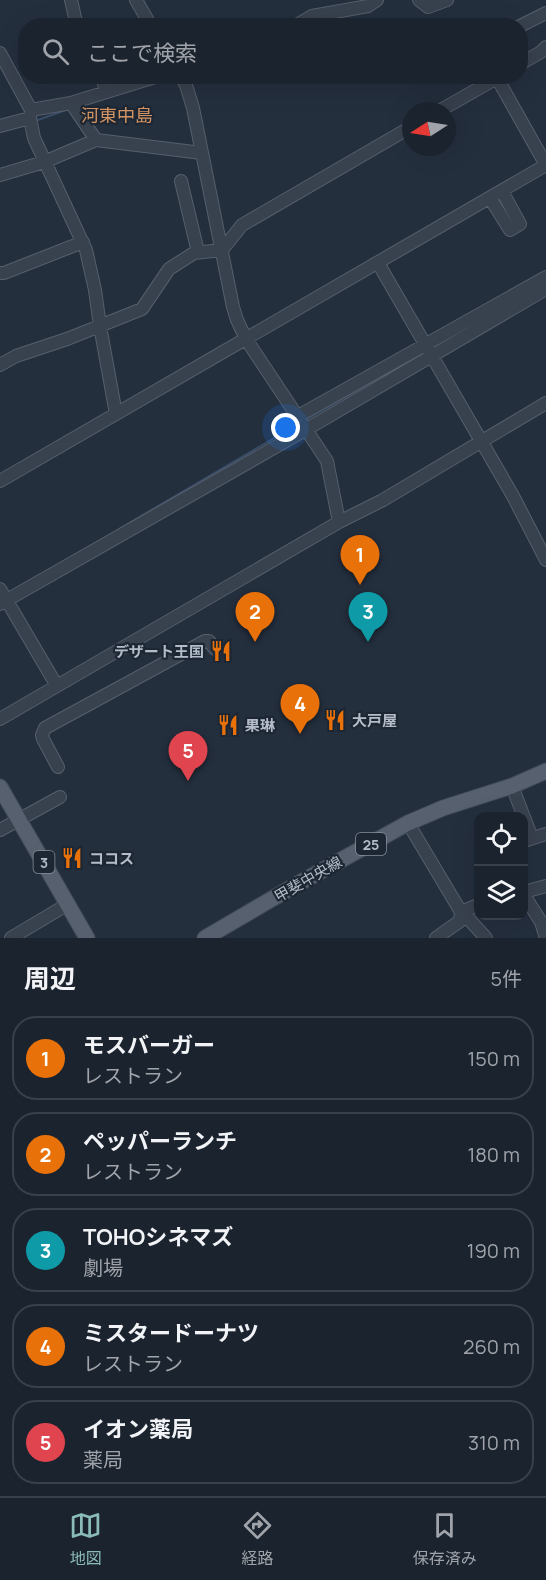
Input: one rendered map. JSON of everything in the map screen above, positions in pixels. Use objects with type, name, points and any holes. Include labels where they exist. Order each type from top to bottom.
[{"type":"main road","name":"甲斐中央線","points":[[205,938],[408,823],[443,808],[512,786],[546,771]]},
{"type":"main road","name":"3","points":[[0,787],[87,938]]},
{"type":"street","points":[[70,0],[75,18]]},
{"type":"street","points":[[136,0],[146,18]]},
{"type":"street","points":[[309,18],[368,6],[377,0]]},
{"type":"street","points":[[419,0],[428,7],[447,0]]},
{"type":"street","points":[[528,22],[546,13]]},
{"type":"street","points":[[528,59],[546,47]]},
{"type":"street","points":[[0,53],[31,114],[34,138],[86,250],[116,414]]},
{"type":"street","points":[[104,84],[106,92]]},
{"type":"street","points":[[0,126],[31,114],[132,84]]},
{"type":"street","points":[[185,84],[193,108],[237,320],[246,339],[327,461],[339,522]]},
{"type":"street","points":[[455,102],[486,84]]},
{"type":"street","points":[[0,481],[546,165],[502,84]]},
{"type":"street","points":[[71,103],[96,141]]},
{"type":"street","points":[[0,365],[16,356],[67,339],[142,309],[169,269],[194,253],[222,250],[242,225],[402,132]]},
{"type":"street","points":[[0,175],[44,162],[96,141],[202,153]]},
{"type":"street","points":[[181,181],[198,252]]},
{"type":"street","points":[[490,198],[510,231],[520,224],[502,191]]},
{"type":"street","points":[[0,273],[83,242]]},
{"type":"street","points":[[378,263],[513,496],[546,560]]},
{"type":"street","points":[[3,602],[307,429],[546,277]]},
{"type":"street","points":[[298,416],[546,289]]},
{"type":"street","points":[[0,719],[339,522],[382,500],[546,403]]},
{"type":"street","points":[[0,589],[3,602],[57,686]]},
{"type":"street","points":[[58,767],[43,739],[45,728],[205,640],[209,641],[215,649]]},
{"type":"street","points":[[512,786],[520,812]]},
{"type":"street","points":[[0,830],[60,797]]},
{"type":"street","points":[[408,823],[461,912],[486,938]]},
{"type":"street","points":[[528,840],[546,834]]},
{"type":"street","points":[[528,893],[546,886]]},
{"type":"street","points":[[528,901],[541,922],[546,938]]},
{"type":"street","points":[[11,938],[68,904]]},
{"type":"street","points":[[461,912],[474,907]]},
{"type":"street","points":[[440,937],[460,921],[461,912]]},
{"type":"waterway","points":[[35,121],[66,110]]},
{"type":"waterway","points":[[306,420],[422,353]]},
{"type":"waterway","points":[[119,529],[298,424]]},
{"type":"place","name":"モスバーガー","points":[[360,585]]},
{"type":"place","name":"ペッパーランチ","points":[[255,642]]},
{"type":"place","name":"TOHOシネマズ","points":[[368,642]]},
{"type":"place","name":"デザート王国","points":[[221,651]]},
{"type":"place","name":"大戸屋","points":[[335,720]]},
{"type":"place","name":"果琳","points":[[228,725]]},
{"type":"place","name":"ミスタードーナツ","points":[[300,734]]},
{"type":"place","name":"イオン薬局","points":[[188,781]]},
{"type":"place","name":"ココス","points":[[72,858]]},
{"type":"district","name":"河東中島","points":[[117,115]]}]
